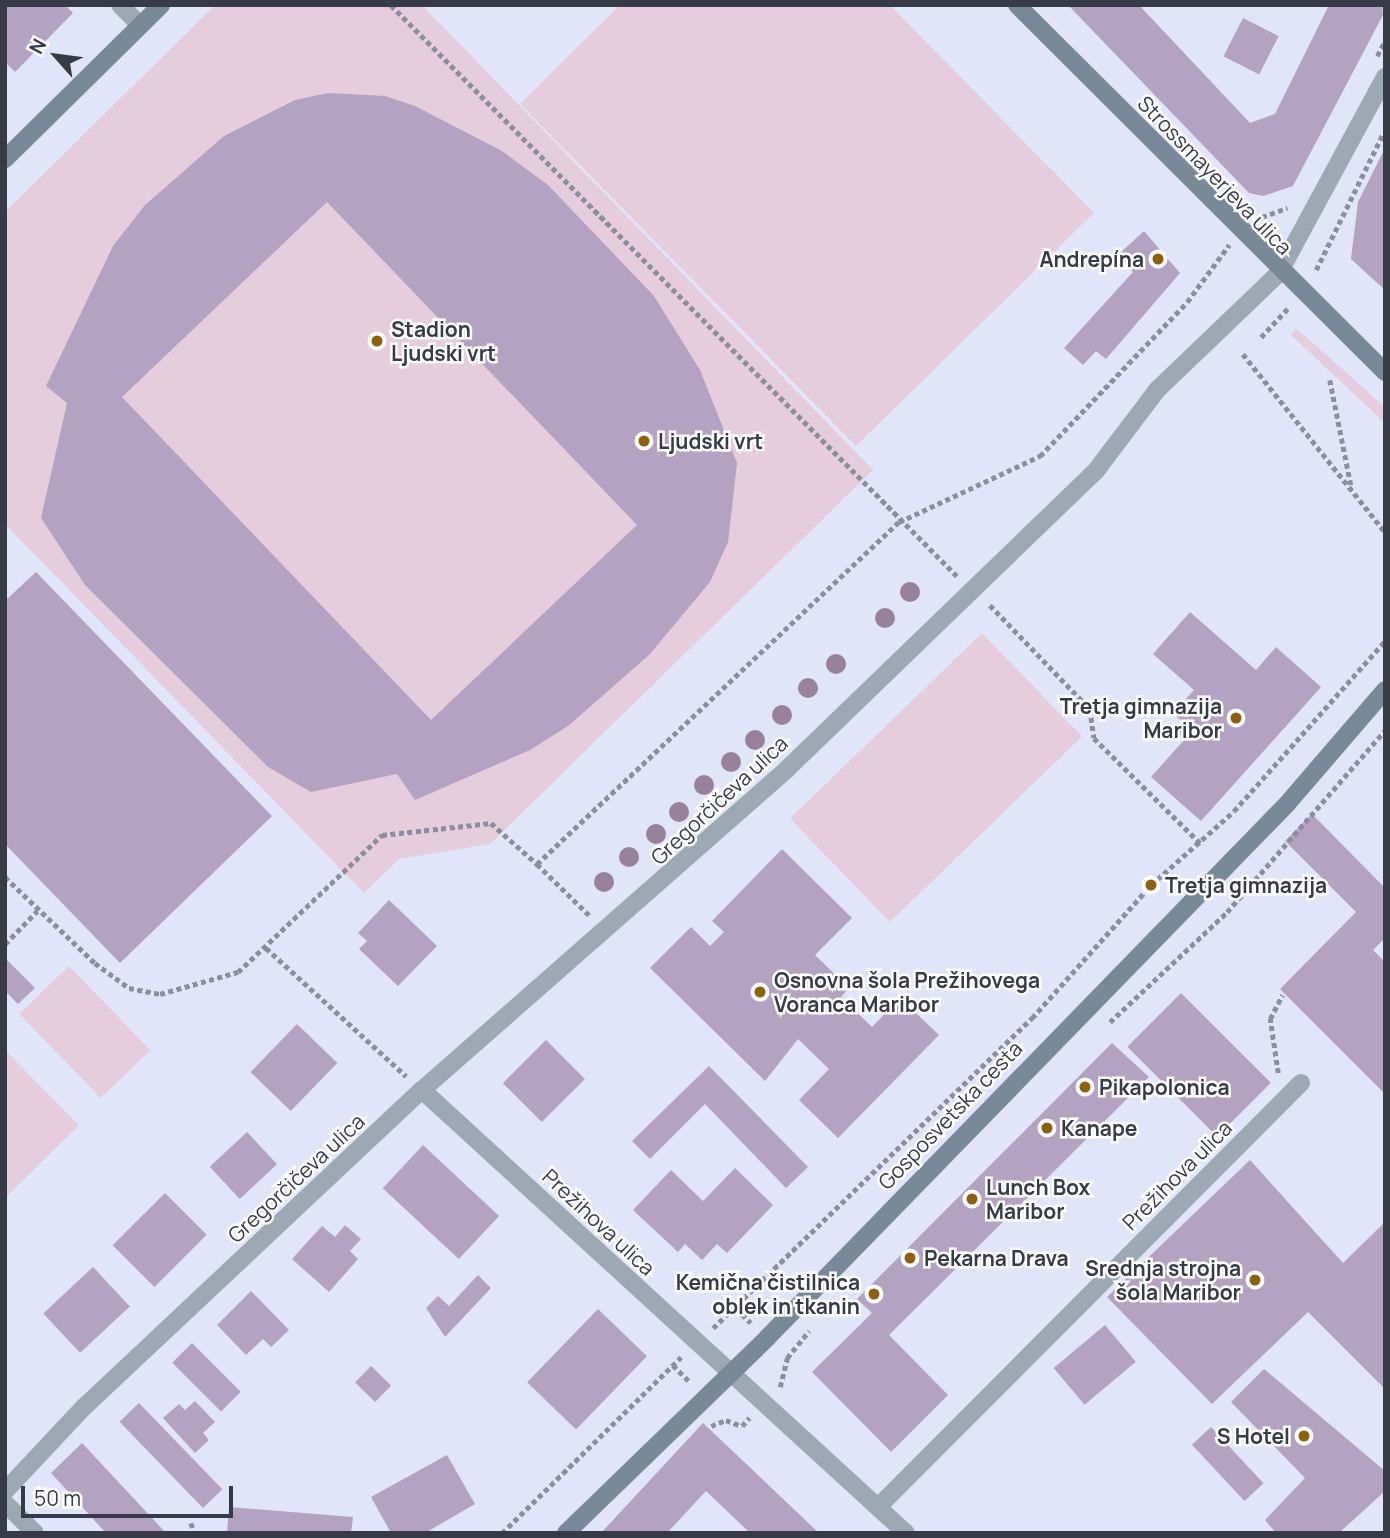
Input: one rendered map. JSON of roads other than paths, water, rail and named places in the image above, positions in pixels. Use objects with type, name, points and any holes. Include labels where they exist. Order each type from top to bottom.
[{"type":"street","points":[[120,5],[140,25]]},
{"type":"street","points":[[5,159],[162,5]]},
{"type":"street","name":"Strossmayerjeva ulica","points":[[1017,5],[1279,273],[1385,372]]},
{"type":"street","name":"Gregorčičeva ulica","points":[[5,1491],[93,1399],[422,1090],[601,929],[629,913],[972,591],[1117,448],[1157,390],[1279,273],[1385,77]]},
{"type":"street","name":"Gosposvetska cesta","points":[[566,1533],[730,1374],[1287,804],[1385,690]]},
{"type":"street","name":"Prežihova ulica","points":[[878,1507],[1301,1083]]},
{"type":"street","name":"Prežihova ulica","points":[[422,1090],[906,1533]]},
{"type":"street","points":[[5,1503],[35,1533]]},
{"type":"place","name":"Andrepína","points":[[1158,259]]},
{"type":"place","name":"Stadion Ljudski vrt","points":[[377,341]]},
{"type":"place","name":"Ljudski vrt","points":[[644,441]]},
{"type":"place","name":"Tretja gimnazija Maribor","points":[[1236,718]]},
{"type":"place","name":"Tretja gimnazija","points":[[1151,885]]},
{"type":"place","name":"Osnovna šola Prežihovega Voranca Maribor","points":[[760,992]]},
{"type":"place","name":"Pikapolonica","points":[[1085,1087]]},
{"type":"place","name":"Kanape","points":[[1047,1128]]},
{"type":"place","name":"Lunch Box Maribor","points":[[972,1199]]},
{"type":"place","name":"Pekarna Drava","points":[[910,1258]]},
{"type":"place","name":"Srednja strojna šola Maribor","points":[[1255,1280]]},
{"type":"place","name":"Kemična čistilnica oblek in tkanin","points":[[874,1294]]},
{"type":"place","name":"S Hotel","points":[[1304,1436]]}]
